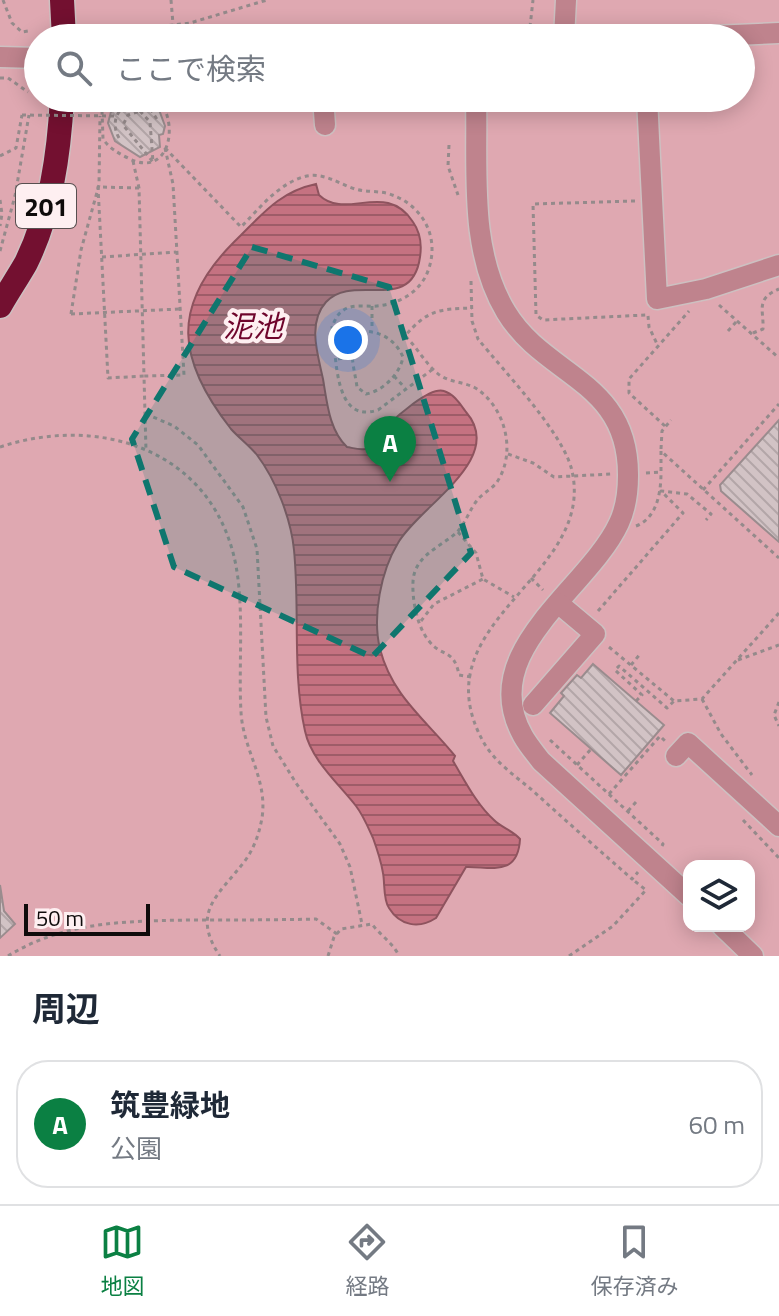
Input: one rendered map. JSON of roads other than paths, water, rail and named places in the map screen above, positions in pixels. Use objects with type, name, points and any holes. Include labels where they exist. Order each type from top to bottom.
[{"type":"highway","points":[[62,0],[63,24]]},
{"type":"highway","name":"201","points":[[0,306],[25,263],[45,208],[59,143],[61,112]]},
{"type":"lane","points":[[565,24],[566,0]]},
{"type":"lane","points":[[755,34],[779,33]]},
{"type":"lane","points":[[0,57],[24,58]]},
{"type":"lane","points":[[324,112],[325,125]]},
{"type":"lane","points":[[476,112],[480,233],[483,255],[494,285],[506,312],[520,332],[595,391],[610,410],[626,452],[628,473],[627,501],[608,543],[526,644],[515,670],[511,691],[516,717],[522,735],[541,761],[683,891]]},
{"type":"lane","points":[[648,112],[657,299],[702,290],[779,265]]},
{"type":"lane","points":[[533,705],[590,630],[558,603]]},
{"type":"lane","points":[[678,755],[688,743],[779,826]]},
{"type":"lane","points":[[728,932],[753,956]]},
{"type":"water","name":"泥池","points":[[316,184],[319,195],[330,202],[379,202],[402,210],[415,226],[421,243],[415,274],[406,284],[394,289],[351,290],[337,294],[320,310],[315,329],[317,350],[330,415],[341,440],[347,447],[369,448],[405,410],[438,391],[448,392],[456,400],[476,430],[476,447],[468,464],[409,529],[392,554],[380,594],[378,636],[385,666],[401,694],[455,756],[453,761],[482,807],[497,823],[520,839],[514,860],[508,865],[466,867],[436,918],[423,924],[404,922],[389,908],[380,860],[365,821],[319,762],[308,742],[297,664],[294,550],[286,513],[264,465],[213,404],[191,356],[188,334],[191,311],[199,289],[213,266],[271,206],[291,193]]},
{"type":"place","name":"筑豊緑地","points":[[390,482]]}]
